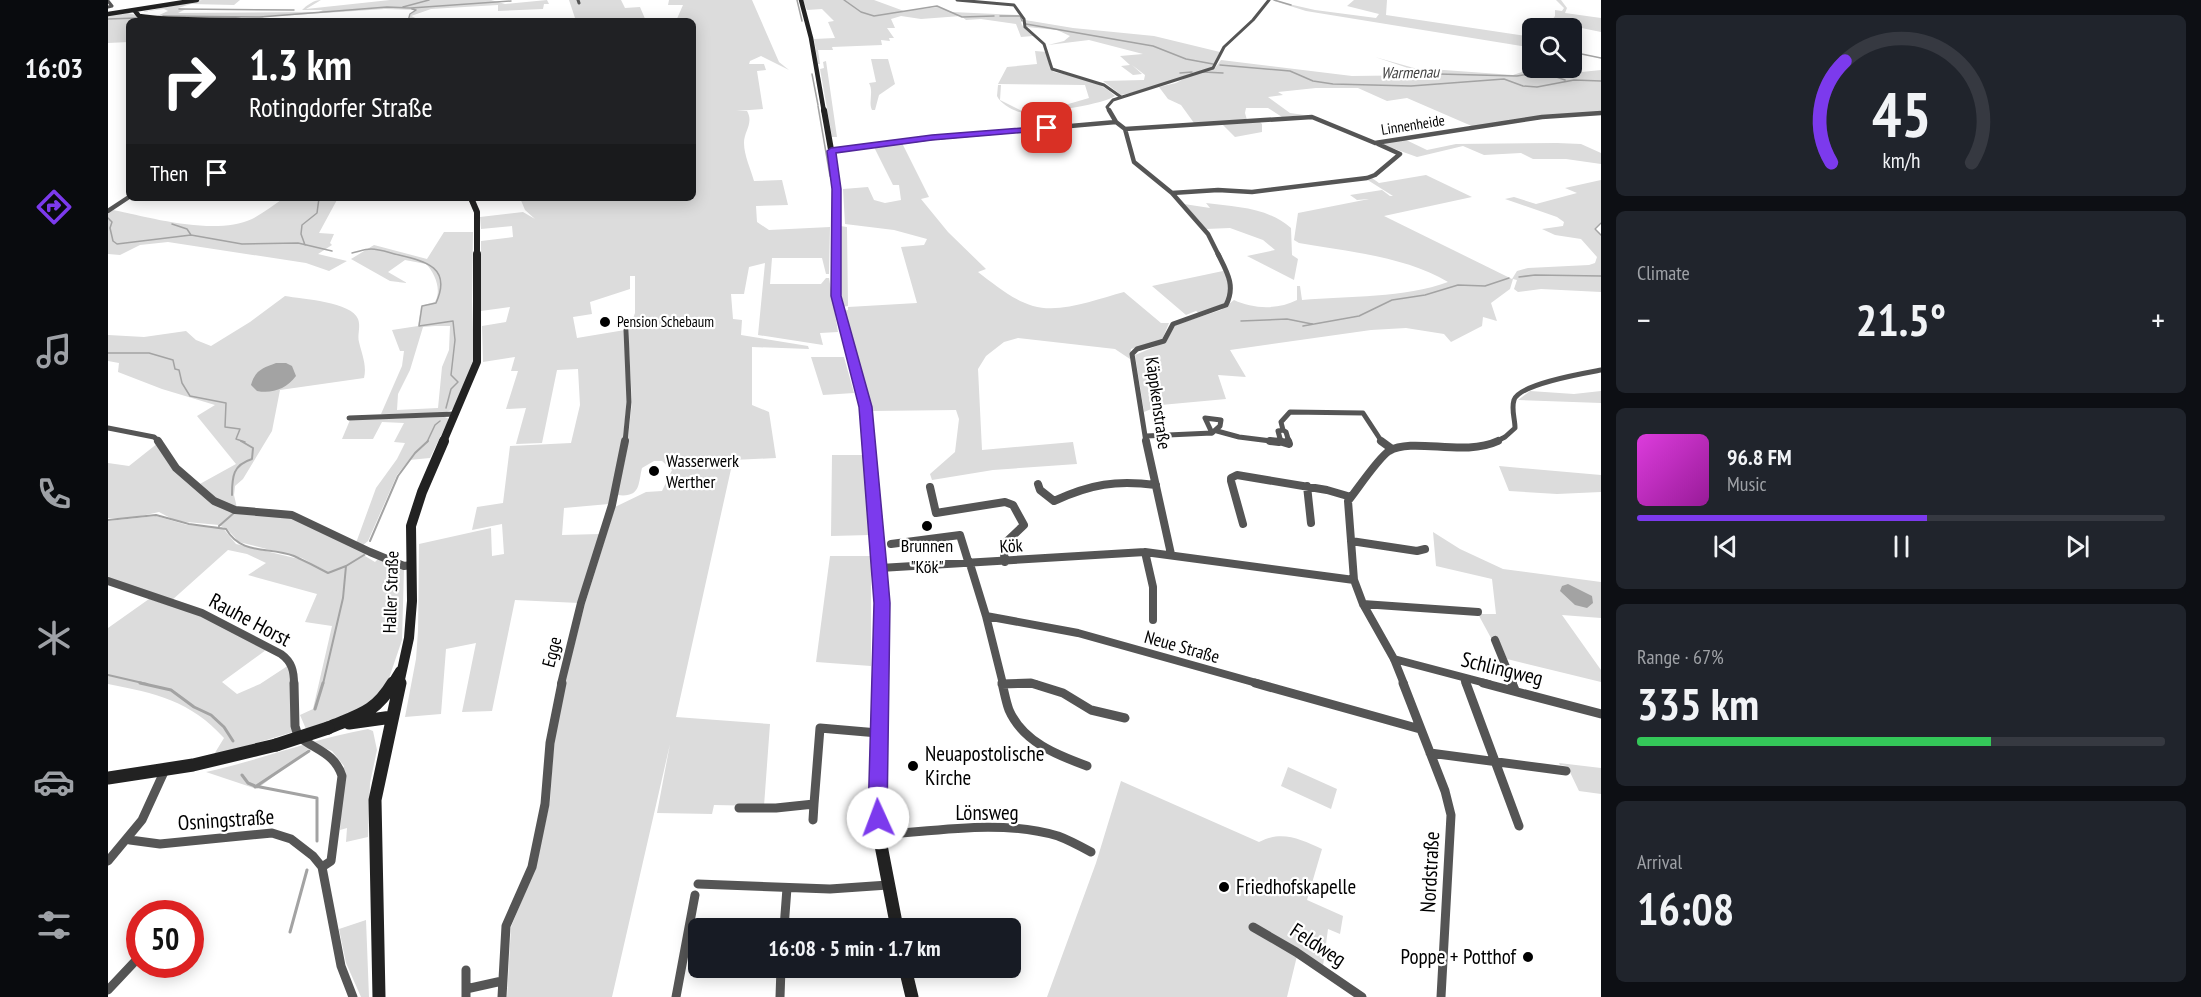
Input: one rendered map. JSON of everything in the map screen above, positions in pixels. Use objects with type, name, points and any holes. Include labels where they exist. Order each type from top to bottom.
[{"type":"main road","points":[[108,14],[197,0]]},
{"type":"main road","points":[[801,0],[831,151],[836,189],[836,296],[866,407],[880,568],[882,625],[876,800],[879,835],[895,918]]},
{"type":"main road","points":[[135,10],[142,17],[148,18]]},
{"type":"main road","name":"Haller Straße","points":[[379,997],[375,800],[404,664],[412,602],[411,526],[477,362],[477,212],[472,201]]},
{"type":"main road","points":[[334,726],[370,710],[388,693],[404,664]]},
{"type":"main road","points":[[370,710],[393,712]]},
{"type":"main road","points":[[108,778],[204,765],[334,726],[393,712]]},
{"type":"main road","points":[[907,978],[912,997]]},
{"type":"street","points":[[957,0],[1014,5],[1024,19],[1025,27],[1044,41],[1052,69],[1104,85],[1121,97]]},
{"type":"street","points":[[1125,129],[1116,122],[1107,107],[1113,99],[1174,82],[1213,68],[1224,47],[1253,20],[1269,0]]},
{"type":"street","points":[[108,1],[112,6],[108,8]]},
{"type":"street","name":"Linnenheide","points":[[1125,129],[1311,117],[1375,143],[1542,117],[1601,113]]},
{"type":"street","points":[[831,151],[932,138],[1116,122]]},
{"type":"street","name":"Käppkenstraße","points":[[1125,129],[1134,162],[1172,193],[1212,238],[1230,278],[1232,294],[1229,303],[1223,308],[1173,324],[1164,341],[1134,351],[1140,413],[1171,554]]},
{"type":"street","points":[[1172,193],[1218,190],[1252,192],[1367,178],[1376,175],[1400,154],[1375,143]]},
{"type":"street","points":[[108,212],[126,198]]},
{"type":"street","name":"Egge","points":[[502,997],[506,926],[532,867],[545,804],[550,743],[560,690],[581,603],[612,505],[624,455],[629,402],[626,330]]},
{"type":"street","points":[[1243,524],[1231,482],[1233,476],[1241,475],[1307,486],[1352,497],[1392,449],[1401,446],[1472,448],[1503,439],[1515,428],[1514,402],[1521,392],[1578,373],[1601,370]]},
{"type":"street","points":[[1146,436],[1214,432],[1254,440],[1279,442],[1278,431],[1282,430],[1281,422],[1290,412],[1363,413],[1382,443],[1392,449]]},
{"type":"street","points":[[349,418],[456,414]]},
{"type":"street","points":[[108,428],[154,436],[163,445],[176,468],[214,501],[235,510],[292,515],[370,552],[405,566],[411,565]]},
{"type":"street","points":[[1038,484],[1040,490],[1054,501],[1089,485],[1104,482],[1156,485]]},
{"type":"street","points":[[1307,486],[1311,522]]},
{"type":"street","points":[[930,487],[936,513],[1005,502],[1013,505],[1024,525],[1003,545],[1005,562]]},
{"type":"street","name":"Nordstraße","points":[[1352,497],[1347,508],[1354,580],[1363,603],[1394,659],[1445,791],[1451,815],[1441,997]]},
{"type":"street","points":[[891,544],[960,535],[986,616],[1009,710],[1025,734],[1056,755],[1087,766]]},
{"type":"street","points":[[1351,541],[1417,551],[1425,549]]},
{"type":"street","points":[[1145,552],[1153,587],[1153,620]]},
{"type":"street","name":"Kök","points":[[880,568],[1145,552],[1354,580]]},
{"type":"street","name":"Rauhe Horst","points":[[108,581],[219,620],[288,659],[294,672],[295,726],[298,736],[330,755],[339,766],[342,776],[331,861],[322,867]]},
{"type":"street","points":[[1363,603],[1478,612]]},
{"type":"street","name":"Neue Straße","points":[[986,616],[1078,633],[1420,729]]},
{"type":"street","points":[[1495,640],[1515,690]]},
{"type":"street","name":"Schlingweg","points":[[1394,659],[1601,714]]},
{"type":"street","points":[[1464,678],[1519,826]]},
{"type":"street","points":[[1002,684],[1031,683],[1063,693],[1091,710],[1125,718]]},
{"type":"street","points":[[813,820],[820,728],[878,733]]},
{"type":"street","points":[[1430,753],[1566,771]]},
{"type":"street","points":[[108,861],[130,840],[150,808],[164,772]]},
{"type":"street","points":[[739,808],[776,808],[814,804]]},
{"type":"street","name":"Lönsweg","points":[[879,835],[990,828],[1030,831],[1056,836],[1091,852]]},
{"type":"street","name":"Osningstraße","points":[[130,840],[160,844],[273,833],[291,839],[313,856],[322,867]]},
{"type":"street","points":[[322,867],[340,966],[354,997]]},
{"type":"street","points":[[698,884],[787,888],[888,885]]},
{"type":"street","points":[[785,918],[787,888]]},
{"type":"street","points":[[676,997],[695,895]]},
{"type":"street","name":"Feldweg","points":[[1253,927],[1296,952],[1362,997]]},
{"type":"street","points":[[466,970],[466,993],[502,981]]},
{"type":"street","points":[[108,990],[126,971]]},
{"type":"street","points":[[780,997],[781,978]]},
{"type":"shaded area","points":[[202,0],[240,0],[234,5],[191,4],[178,8],[186,9],[178,13],[319,12],[323,10],[302,10],[311,3],[321,0],[306,9],[390,0],[491,0],[505,4],[547,0],[549,4],[544,4],[543,9],[498,11],[498,5],[431,9],[411,16],[415,18],[410,18],[411,14],[416,10],[385,9],[264,18],[155,17],[168,11],[164,9],[141,12]]},
{"type":"shaded area","points":[[569,0],[621,0],[625,8],[640,7],[645,18],[575,18]]},
{"type":"shaded area","points":[[669,0],[752,0],[779,62],[789,70],[761,56],[750,61],[749,64],[764,64],[766,70],[757,71],[763,109],[736,111],[747,111],[749,115],[744,148],[754,181],[782,180],[788,205],[756,206],[757,222],[769,230],[830,227],[829,274],[826,274],[822,258],[772,258],[770,284],[821,284],[829,278],[838,332],[820,333],[823,345],[758,335],[765,263],[749,267],[744,294],[731,294],[733,319],[742,320],[741,335],[808,346],[809,349],[752,347],[752,405],[769,412],[776,458],[733,460],[676,717],[770,724],[764,806],[714,805],[712,814],[657,813],[670,744],[612,997],[507,997],[511,927],[535,868],[550,802],[554,742],[563,689],[585,604],[615,507],[646,492],[662,491],[672,470],[662,461],[654,461],[642,468],[639,484],[634,492],[617,495],[626,455],[632,402],[629,330],[635,313],[635,276],[630,276],[630,289],[590,302],[592,314],[573,317],[577,338],[625,330],[627,402],[621,455],[609,504],[564,508],[562,535],[600,534],[579,603],[515,600],[492,711],[462,712],[476,643],[446,649],[441,714],[405,717],[416,659],[419,544],[491,528],[492,556],[504,554],[502,524],[472,530],[477,507],[503,503],[510,446],[571,443],[580,405],[578,369],[557,370],[542,443],[516,444],[526,408],[506,409],[518,371],[511,371],[515,357],[483,362],[482,326],[506,322],[510,307],[481,311],[481,241],[513,237],[512,226],[481,229],[480,217],[523,212],[535,219],[525,210],[521,201],[696,201],[696,18],[677,18],[683,5],[668,5]]},
{"type":"shaded area","points":[[803,0],[874,0],[904,11],[938,7],[952,12],[1019,15],[1022,25],[1033,36],[1021,37],[1016,24],[981,19],[966,20],[961,16],[921,19],[901,16],[891,19],[895,28],[887,28],[894,38],[889,38],[890,41],[881,40],[882,45],[832,47],[833,50],[818,50],[820,64],[818,64],[814,39],[835,38],[828,22],[834,21],[822,9],[807,10]]},
{"type":"shaded area","points":[[1271,0],[1315,10],[1376,18],[1379,14],[1347,6],[1354,0],[1387,0],[1386,15],[1522,35],[1522,46],[1306,11]]},
{"type":"shaded area","points":[[1556,0],[1561,0],[1567,8],[1565,13],[1601,18],[1601,32],[1582,28],[1582,18],[1554,18],[1555,10],[1562,11],[1564,8]]},
{"type":"shaded area","points":[[128,13],[148,18],[126,18],[126,42],[108,43],[108,15]]},
{"type":"shaded area","points":[[1025,20],[1073,28],[1154,36],[1220,52],[1211,68],[1121,95],[1103,81],[1144,80],[1145,75],[1132,65],[1142,74],[1133,75],[1121,66],[1130,65],[1120,56],[1143,54],[1089,40],[1048,45],[1064,41],[1070,36],[1057,30],[1027,27]]},
{"type":"shaded area","points":[[1035,51],[1047,52],[1050,69],[1054,72],[1102,86],[1115,96],[1097,103],[1053,111],[1019,112],[1000,100],[1022,111],[1058,107],[1089,98],[1085,85],[998,84],[1007,67],[1037,64]]},
{"type":"shaded area","points":[[1375,57],[1421,70],[1513,75],[1522,72],[1522,78],[1582,78],[1582,72],[1601,70],[1601,112],[1474,127],[1407,98],[1387,101],[1358,88],[1316,88],[1278,92],[1283,95],[1268,97],[1290,113],[1304,115],[1282,117],[1268,108],[1246,108],[1247,120],[1194,123],[1181,105],[1168,99],[1159,87],[1215,68],[1221,60],[1352,76],[1429,75]]},
{"type":"shaded area","points":[[871,59],[888,59],[895,84],[879,95],[875,110],[872,110],[869,83],[876,82]]},
{"type":"shaded area","points":[[826,61],[837,137],[832,137],[820,69],[824,68],[823,62]]},
{"type":"shaded area","points":[[998,85],[1001,85],[1000,100],[997,96]]},
{"type":"shaded area","points":[[1259,121],[1262,124],[1262,132],[1235,137],[1222,124]]},
{"type":"shaded area","points":[[1404,139],[1427,150],[1456,144],[1581,144],[1601,153],[1601,164],[1566,159],[1533,159],[1521,153],[1484,155],[1463,146],[1417,157],[1381,144]]},
{"type":"shaded area","points":[[902,143],[929,197],[921,199],[948,232],[986,269],[978,272],[1004,292],[1033,306],[1055,308],[1079,305],[1124,292],[1161,323],[1169,323],[1162,340],[1131,349],[1130,359],[1115,349],[1018,338],[1004,342],[986,356],[978,369],[982,450],[1073,442],[1077,464],[993,470],[932,480],[930,474],[955,452],[959,419],[956,410],[872,411],[843,311],[848,310],[848,307],[917,303],[901,247],[924,245],[927,239],[894,230],[845,224],[843,189],[868,187],[874,200],[885,203],[901,200],[899,185],[893,185],[874,147]]},
{"type":"shaded area","points":[[1426,175],[1472,197],[1384,216],[1512,279],[1517,271],[1528,268],[1589,265],[1595,263],[1597,257],[1581,239],[1555,235],[1542,229],[1563,226],[1564,222],[1557,217],[1505,199],[1514,197],[1536,204],[1577,193],[1565,188],[1601,180],[1601,222],[1594,229],[1601,235],[1601,292],[1541,289],[1518,292],[1514,289],[1517,280],[1513,279],[1510,289],[1491,303],[1497,321],[1483,317],[1482,326],[1451,342],[1444,334],[1406,328],[1371,330],[1230,350],[1246,377],[1218,375],[1226,399],[1161,405],[1144,412],[1135,355],[1166,342],[1175,325],[1221,310],[1234,300],[1266,307],[1290,303],[1297,300],[1297,286],[1300,286],[1302,300],[1395,294],[1448,282],[1414,266],[1356,252],[1299,243],[1294,240],[1298,213],[1369,199],[1357,200],[1350,195],[1382,190],[1393,196],[1366,179],[1372,178],[1379,183]]},
{"type":"shaded area","points":[[280,201],[336,201],[319,233],[334,234],[330,243],[332,245],[318,254],[347,261],[329,271],[306,263],[168,242],[140,245],[120,255],[108,254],[108,213],[113,210],[164,221],[202,226],[237,224],[264,212]]},
{"type":"shaded area","points":[[1206,203],[1261,212],[1282,221],[1291,228],[1292,255],[1298,259],[1294,280],[1247,256],[1275,250],[1263,240],[1230,228],[1206,229],[1184,204],[1210,208]]},
{"type":"shaded area","points":[[840,226],[847,227],[848,306],[842,307],[840,285]]},
{"type":"shaded area","points":[[444,232],[473,232],[474,358],[471,374],[453,409],[445,413],[381,414],[402,366],[404,351],[400,351],[392,330],[418,326],[421,306],[435,302],[438,287],[435,277],[426,264],[405,260],[388,272],[407,283],[390,281],[351,259],[374,245],[427,259]],"holes":[[[450,326],[449,350],[442,367],[438,408],[397,410],[398,394],[410,370],[423,327]]]},
{"type":"shaded area","points":[[1223,271],[1231,294],[1226,302],[1200,314],[1196,311],[1186,315],[1152,286]]},
{"type":"shaded area","points":[[285,296],[326,302],[354,313],[359,322],[359,339],[365,364],[364,378],[280,390],[272,431],[243,479],[235,486],[234,495],[237,508],[217,500],[198,485],[236,464],[197,416],[215,405],[162,389],[118,372],[119,363],[108,361],[108,335],[144,337],[186,331],[196,340],[211,346],[250,322]]},
{"type":"shaded area","points":[[811,357],[844,357],[854,393],[823,395]]},
{"type":"shaded area","points":[[276,363],[286,363],[292,366],[296,376],[278,390],[257,391],[251,385],[257,373]]},
{"type":"shaded area","points":[[1530,391],[1574,394],[1601,391],[1601,403],[1518,400]]},
{"type":"shaded area","points":[[445,417],[449,419],[430,458],[409,460],[397,475],[368,541],[362,546],[356,543],[376,488],[397,459],[405,443],[394,442],[404,423],[382,422],[373,439],[342,439],[350,420]]},
{"type":"shaded area","points":[[158,443],[212,503],[297,519],[368,553],[365,556],[375,562],[379,558],[404,569],[402,640],[384,693],[358,710],[306,729],[300,715],[313,709],[332,626],[305,622],[317,594],[248,575],[266,563],[247,554],[228,550],[171,601],[108,579],[108,521],[156,516],[187,525],[222,527],[236,544],[299,559],[331,574],[302,558],[239,542],[228,530],[219,525],[176,521],[159,512],[132,518],[108,518],[108,463],[129,466]]},
{"type":"shaded area","points":[[832,455],[865,455],[870,535],[831,536]]},
{"type":"shaded area","points":[[1499,466],[1601,475],[1601,492],[1557,494],[1509,491]]},
{"type":"shaded area","points":[[1433,532],[1460,549],[1503,569],[1601,582],[1601,618],[1562,615],[1601,670],[1601,682],[1507,659],[1498,638],[1491,638],[1478,614],[1496,614],[1492,579],[1436,566]]},
{"type":"shaded area","points":[[830,556],[871,556],[871,666],[816,662]]},
{"type":"shaded area","points":[[1568,584],[1592,596],[1593,603],[1587,608],[1575,605],[1560,591],[1562,586]]},
{"type":"shaded area","points":[[149,599],[200,615],[266,650],[222,682],[237,694],[260,684],[289,665],[293,732],[213,756],[224,738],[199,715],[157,695],[108,684],[108,628]]},
{"type":"shaded area","points":[[368,729],[373,731],[377,750],[370,783],[368,837],[346,842],[347,828],[340,830],[344,766],[332,751],[315,744],[257,789],[206,772],[327,738]]},
{"type":"shaded area","points":[[1559,763],[1601,768],[1601,794],[1579,791],[1567,766]]},
{"type":"shaded area","points":[[1288,767],[1337,789],[1331,809],[1281,786]]},
{"type":"shaded area","points":[[1121,781],[1259,842],[1267,838],[1283,836],[1298,839],[1322,849],[1307,900],[1343,916],[1340,934],[1328,929],[1323,966],[1297,956],[1287,997],[1047,997],[1096,863]]},
{"type":"shaded area","points":[[366,920],[369,997],[361,997],[346,963],[339,929]]},
{"type":"waterway","points":[[403,7],[429,0]]},
{"type":"waterway","points":[[797,0],[802,21]]},
{"type":"waterway","name":"Warmenau","points":[[844,0],[861,12],[874,16],[937,6],[962,17],[994,16]]},
{"type":"waterway","points":[[1274,0],[1291,5]]},
{"type":"waterway","points":[[163,16],[260,17],[387,7],[411,8],[511,1]]},
{"type":"waterway","points":[[179,9],[294,10]]},
{"type":"waterway","points":[[409,18],[410,14],[416,10],[412,9]]},
{"type":"waterway","name":"Warmenau","points":[[1000,16],[1020,16],[1022,21]]},
{"type":"waterway","points":[[108,19],[126,18]]},
{"type":"waterway","name":"Warmenau","points":[[1026,24],[1153,46],[1186,59],[1213,64]]},
{"type":"waterway","points":[[1582,54],[1601,58]]},
{"type":"waterway","name":"Warmenau","points":[[1220,65],[1290,71],[1313,81],[1333,84],[1411,86],[1504,79],[1523,86],[1537,87],[1574,80],[1601,81]]},
{"type":"waterway","points":[[1180,73],[1192,72]]},
{"type":"waterway","points":[[1203,72],[1223,73]]},
{"type":"waterway","name":"Warmenau","points":[[1438,74],[1517,76],[1542,72],[1565,80]]},
{"type":"waterway","points":[[812,74],[818,105]]},
{"type":"waterway","points":[[818,106],[830,176]]},
{"type":"waterway","points":[[305,245],[301,234],[302,225],[317,213],[319,201]]},
{"type":"waterway","points":[[108,218],[112,222],[110,228],[113,241],[117,244],[191,235]]},
{"type":"waterway","points":[[1601,223],[1595,229],[1601,235]]},
{"type":"waterway","points":[[172,224],[187,229],[191,235]]},
{"type":"waterway","points":[[191,235],[242,244],[305,245]]},
{"type":"waterway","points":[[305,245],[332,251]]},
{"type":"waterway","points":[[352,253],[368,249],[381,250],[418,260],[434,268],[438,274],[441,282],[436,303],[422,306],[419,326],[453,321],[455,340],[451,375],[458,382],[451,389],[446,408]]},
{"type":"waterway","points":[[1519,277],[1535,275],[1601,276]]},
{"type":"waterway","points":[[1303,326],[1359,316],[1392,300],[1425,295],[1458,285],[1485,286],[1509,278]]},
{"type":"waterway","points":[[1241,321],[1287,319],[1312,324]]},
{"type":"waterway","points":[[108,353],[149,353],[173,360],[175,369],[179,370],[182,383],[190,396],[226,403],[225,427],[240,429],[236,439],[245,442]]},
{"type":"waterway","points":[[427,442],[435,425],[440,421]]},
{"type":"waterway","points":[[232,495],[232,482],[237,468],[252,459],[253,448],[241,441]]},
{"type":"waterway","points":[[370,541],[398,476],[415,453],[427,442]]},
{"type":"waterway","points":[[219,526],[235,512]]},
{"type":"waterway","points":[[108,520],[156,515],[189,524],[226,529],[232,538],[248,547],[285,553],[328,573],[346,566]]},
{"type":"waterway","points":[[346,566],[364,555]]},
{"type":"waterway","points":[[323,684],[343,598],[346,566]]},
{"type":"waterway","points":[[108,675],[147,684]]},
{"type":"waterway","points":[[140,683],[171,690],[194,707],[211,715],[224,727],[233,741]]},
{"type":"waterway","points":[[315,709],[323,683]]},
{"type":"waterway","points":[[256,786],[309,751]]},
{"type":"waterway","points":[[242,775],[248,783],[256,786]]},
{"type":"waterway","points":[[256,786],[317,798],[317,841]]},
{"type":"waterway","points":[[290,932],[307,870]]},
{"type":"place","name":"Pension Schebaum","points":[[605,322]]},
{"type":"place","name":"Wasserwerk Werther","points":[[654,471]]},
{"type":"place","name":"Brunnen \"Kök\"","points":[[927,526]]},
{"type":"place","name":"Neuapostolische Kirche","points":[[913,766]]},
{"type":"place","name":"Friedhofskapelle","points":[[1224,887]]},
{"type":"place","name":"Poppe + Potthof","points":[[1528,957]]},
{"type":"route","points":[[878,818],[876,800],[882,636],[880,568],[866,407],[844,333],[836,296],[834,276],[836,178],[831,151],[932,138],[1047,128]]}]
